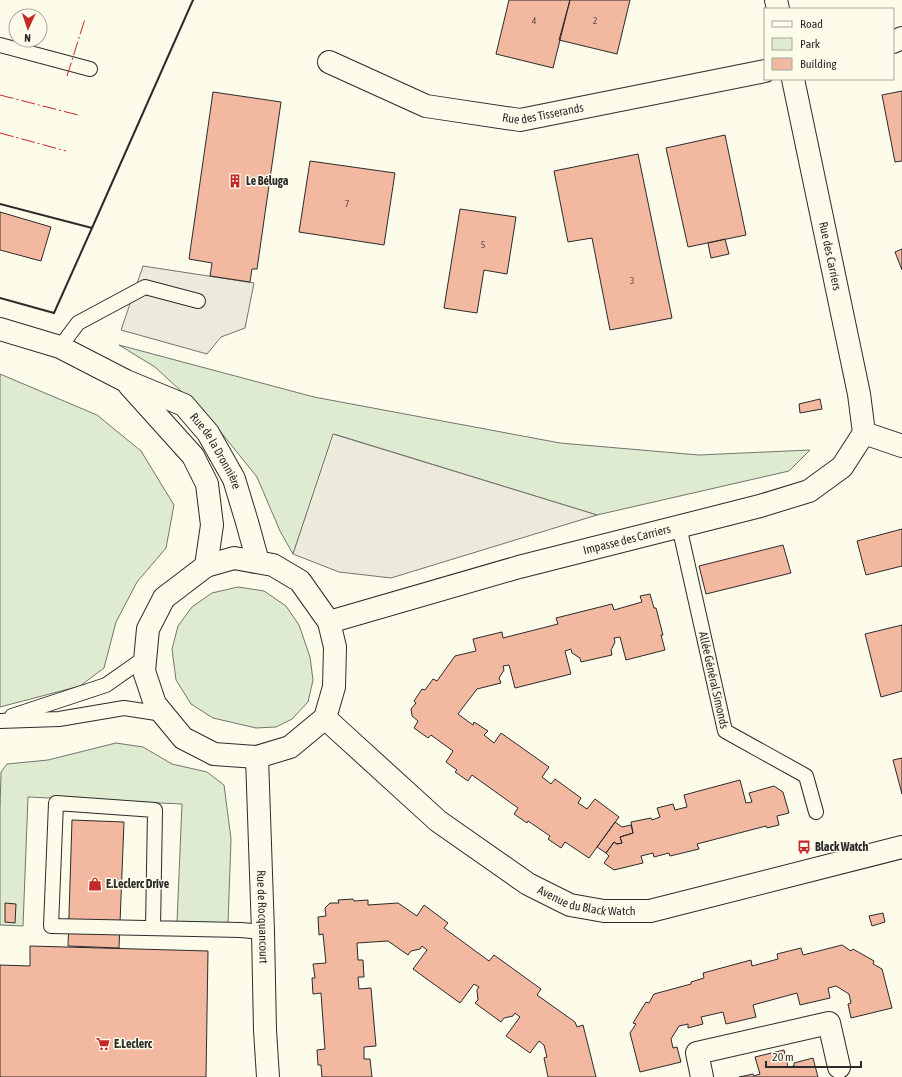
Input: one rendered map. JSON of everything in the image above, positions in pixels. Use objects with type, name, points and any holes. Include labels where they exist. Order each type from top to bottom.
[{"type":"street","name":"Rue des Tisserands","points":[[329,62],[426,106],[520,120],[764,71]]},
{"type":"street","name":"Rue des Carriers","points":[[793,80],[859,394],[864,434]]},
{"type":"street","name":"Rue de la Dronnière","points":[[0,329],[60,347],[126,381],[184,405],[208,433],[234,479],[258,562]]},
{"type":"street","name":"Rue de la Dronnière","points":[[126,381],[193,456],[207,484],[212,525],[206,566]]},
{"type":"street","points":[[864,434],[902,446]]},
{"type":"street","name":"Impasse des Carriers","points":[[329,622],[519,567],[760,506],[809,491],[842,467],[864,434]]},
{"type":"street","points":[[234,558],[258,562],[273,564],[300,581],[329,622],[335,647],[334,687],[325,718],[290,746],[257,757],[214,754],[183,738],[155,704],[144,672],[148,629],[164,598],[206,566],[234,558]]},
{"type":"street","name":"Avenue du Black Watch","points":[[325,718],[438,821],[528,884],[570,905],[604,911],[650,911],[902,847]]},
{"type":"street","name":"Rue de Rocquancourt","points":[[257,757],[265,1030],[268,1077]]},
{"type":"street","points":[[702,1077],[697,1053],[829,1023],[839,1067]]},
{"type":"lane","points":[[0,45],[90,69]]},
{"type":"lane","points":[[60,347],[78,323],[145,288],[198,301]]},
{"type":"lane","name":"Allée Général Simonds","points":[[679,526],[725,731],[806,776],[816,812]]},
{"type":"lane","points":[[0,720],[106,685],[146,657]]},
{"type":"lane","points":[[0,720],[59,718],[124,708],[163,714]]},
{"type":"lane","points":[[153,928],[155,810],[56,803],[51,926],[240,930],[263,932]]},
{"type":"green space","points":[[119,345],[314,397],[560,443],[699,455],[810,450],[789,471],[597,515],[334,434],[293,554],[280,531],[257,477],[207,415],[155,367]]},
{"type":"green space","points":[[0,374],[97,415],[141,451],[174,505],[166,548],[137,582],[116,622],[104,668],[80,686],[0,707]]},
{"type":"green space","points":[[238,587],[264,591],[286,606],[299,625],[310,657],[313,680],[308,702],[292,719],[276,727],[256,728],[213,718],[191,704],[176,680],[172,649],[178,626],[192,607],[212,593]]},
{"type":"green space","points":[[116,743],[143,747],[172,764],[207,772],[224,785],[231,839],[228,924],[177,922],[182,804],[28,797],[23,926],[0,925],[1,772],[7,764],[48,760]]},
{"type":"shaded area","points":[[143,266],[254,283],[245,328],[221,337],[207,354],[121,330]]},
{"type":"shaded area","points":[[333,434],[597,515],[391,578],[339,572],[293,554]]},
{"type":"building","points":[[509,0],[570,0],[553,68],[496,54]]},
{"type":"building","points":[[570,0],[630,0],[617,54],[559,40]]},
{"type":"building","points":[[902,91],[902,161],[895,162],[882,95]]},
{"type":"building","name":"Le Béluga","points":[[213,92],[281,102],[257,269],[252,269],[250,282],[210,276],[212,263],[189,259]]},
{"type":"building","points":[[725,135],[746,235],[688,247],[666,148]]},
{"type":"building","points":[[638,154],[672,318],[610,330],[592,238],[568,242],[554,171]]},
{"type":"building","points":[[310,161],[395,173],[384,245],[299,232]]},
{"type":"building","points":[[460,209],[516,217],[507,274],[484,270],[477,313],[444,308]]},
{"type":"building","points":[[0,212],[51,227],[41,261],[0,250]]},
{"type":"building","points":[[725,239],[729,254],[711,258],[708,243]]},
{"type":"building","points":[[902,249],[902,270],[895,252]]},
{"type":"building","points":[[820,399],[822,409],[800,413],[799,404]]},
{"type":"building","points":[[902,529],[902,566],[866,575],[857,541]]},
{"type":"building","points":[[783,545],[791,573],[706,594],[699,566]]},
{"type":"building","points":[[650,594],[654,608],[656,608],[665,650],[626,660],[620,637],[614,638],[615,642],[611,650],[612,655],[581,662],[580,658],[572,653],[571,649],[565,651],[571,674],[515,688],[509,665],[503,666],[504,670],[499,678],[501,683],[477,689],[458,714],[473,725],[474,722],[488,731],[484,735],[494,743],[501,733],[549,767],[542,777],[551,784],[555,779],[581,798],[578,803],[587,809],[595,799],[619,817],[589,858],[565,842],[561,848],[548,839],[550,836],[528,821],[527,823],[514,814],[518,808],[472,775],[468,781],[455,772],[457,770],[446,762],[453,751],[431,735],[428,738],[414,728],[418,721],[412,716],[411,709],[416,703],[414,701],[422,689],[425,690],[433,679],[437,681],[455,656],[476,651],[473,639],[502,632],[503,638],[558,624],[556,618],[612,604],[614,610],[642,602],[640,596]]},
{"type":"building","points":[[902,625],[902,691],[881,697],[865,634]]},
{"type":"building","points":[[902,758],[902,794],[893,760]]},
{"type":"building","points":[[740,780],[746,803],[752,802],[749,793],[774,786],[783,792],[789,813],[777,816],[779,825],[767,828],[766,826],[697,844],[699,849],[670,856],[669,853],[654,857],[653,853],[641,856],[643,863],[614,870],[604,863],[609,856],[606,853],[614,842],[617,844],[622,843],[620,837],[633,833],[631,822],[651,818],[652,820],[660,817],[657,808],[673,804],[675,810],[687,807],[684,795]]},
{"type":"building","name":"E.Leclerc Drive","points":[[72,820],[124,822],[119,948],[68,946]]},
{"type":"building","points":[[615,822],[622,827],[631,825],[633,833],[620,837],[622,843],[617,844],[614,842],[606,853],[597,847]]},
{"type":"building","points":[[353,899],[354,901],[368,900],[368,905],[398,903],[417,916],[424,905],[448,923],[444,928],[489,961],[494,955],[541,989],[537,995],[575,1022],[577,1027],[583,1025],[596,1077],[548,1077],[544,1058],[547,1057],[544,1045],[539,1041],[530,1053],[506,1036],[520,1017],[515,1013],[513,1016],[504,1018],[501,1022],[475,1003],[478,1000],[477,990],[479,987],[474,984],[460,1003],[413,969],[427,950],[422,946],[420,949],[411,951],[408,955],[388,941],[357,943],[358,960],[363,960],[364,977],[358,977],[359,989],[371,988],[376,1046],[364,1047],[364,1059],[370,1059],[372,1077],[322,1077],[321,1065],[318,1065],[317,1050],[325,1049],[321,993],[313,994],[312,978],[315,978],[313,964],[326,963],[323,934],[319,935],[318,917],[326,916],[325,908],[330,903],[339,903],[338,900]]},
{"type":"building","points":[[5,903],[16,904],[15,923],[5,922]]},
{"type":"building","points":[[883,913],[885,922],[872,926],[869,916]]},
{"type":"building","points":[[842,945],[851,951],[853,949],[874,961],[873,964],[882,969],[892,1008],[851,1018],[848,1004],[851,1003],[849,994],[836,986],[828,988],[830,998],[800,1005],[797,993],[753,1005],[756,1017],[726,1024],[723,1012],[701,1017],[703,1024],[688,1028],[688,1024],[679,1026],[671,1039],[673,1048],[677,1047],[681,1062],[640,1072],[630,1033],[636,1024],[633,1023],[646,1002],[649,1003],[654,994],[691,984],[691,982],[704,978],[703,973],[751,960],[752,966],[778,959],[777,954],[801,948],[803,955]]},
{"type":"building","name":"E.Leclerc","points":[[30,946],[208,951],[206,1077],[0,1077],[0,965],[30,966]]},
{"type":"building","points":[[784,1050],[788,1067],[794,1066],[794,1063],[813,1058],[818,1077],[739,1077],[760,1074],[755,1057]]},
{"type":"wall","points":[[0,204],[92,228],[193,0]]},
{"type":"wall","points":[[0,298],[54,313],[91,228]]},
{"type":"power","points":[[67,76],[85,19]]},
{"type":"power","points":[[0,95],[78,115]]},
{"type":"power","points":[[0,133],[66,151]]},
{"type":"place","name":"Le Béluga","points":[[235,181]]},
{"type":"place","name":"Black Watch","points":[[804,847]]},
{"type":"place","name":"E.Leclerc Drive","points":[[95,884]]},
{"type":"place","name":"E.Leclerc","points":[[103,1044]]}]
